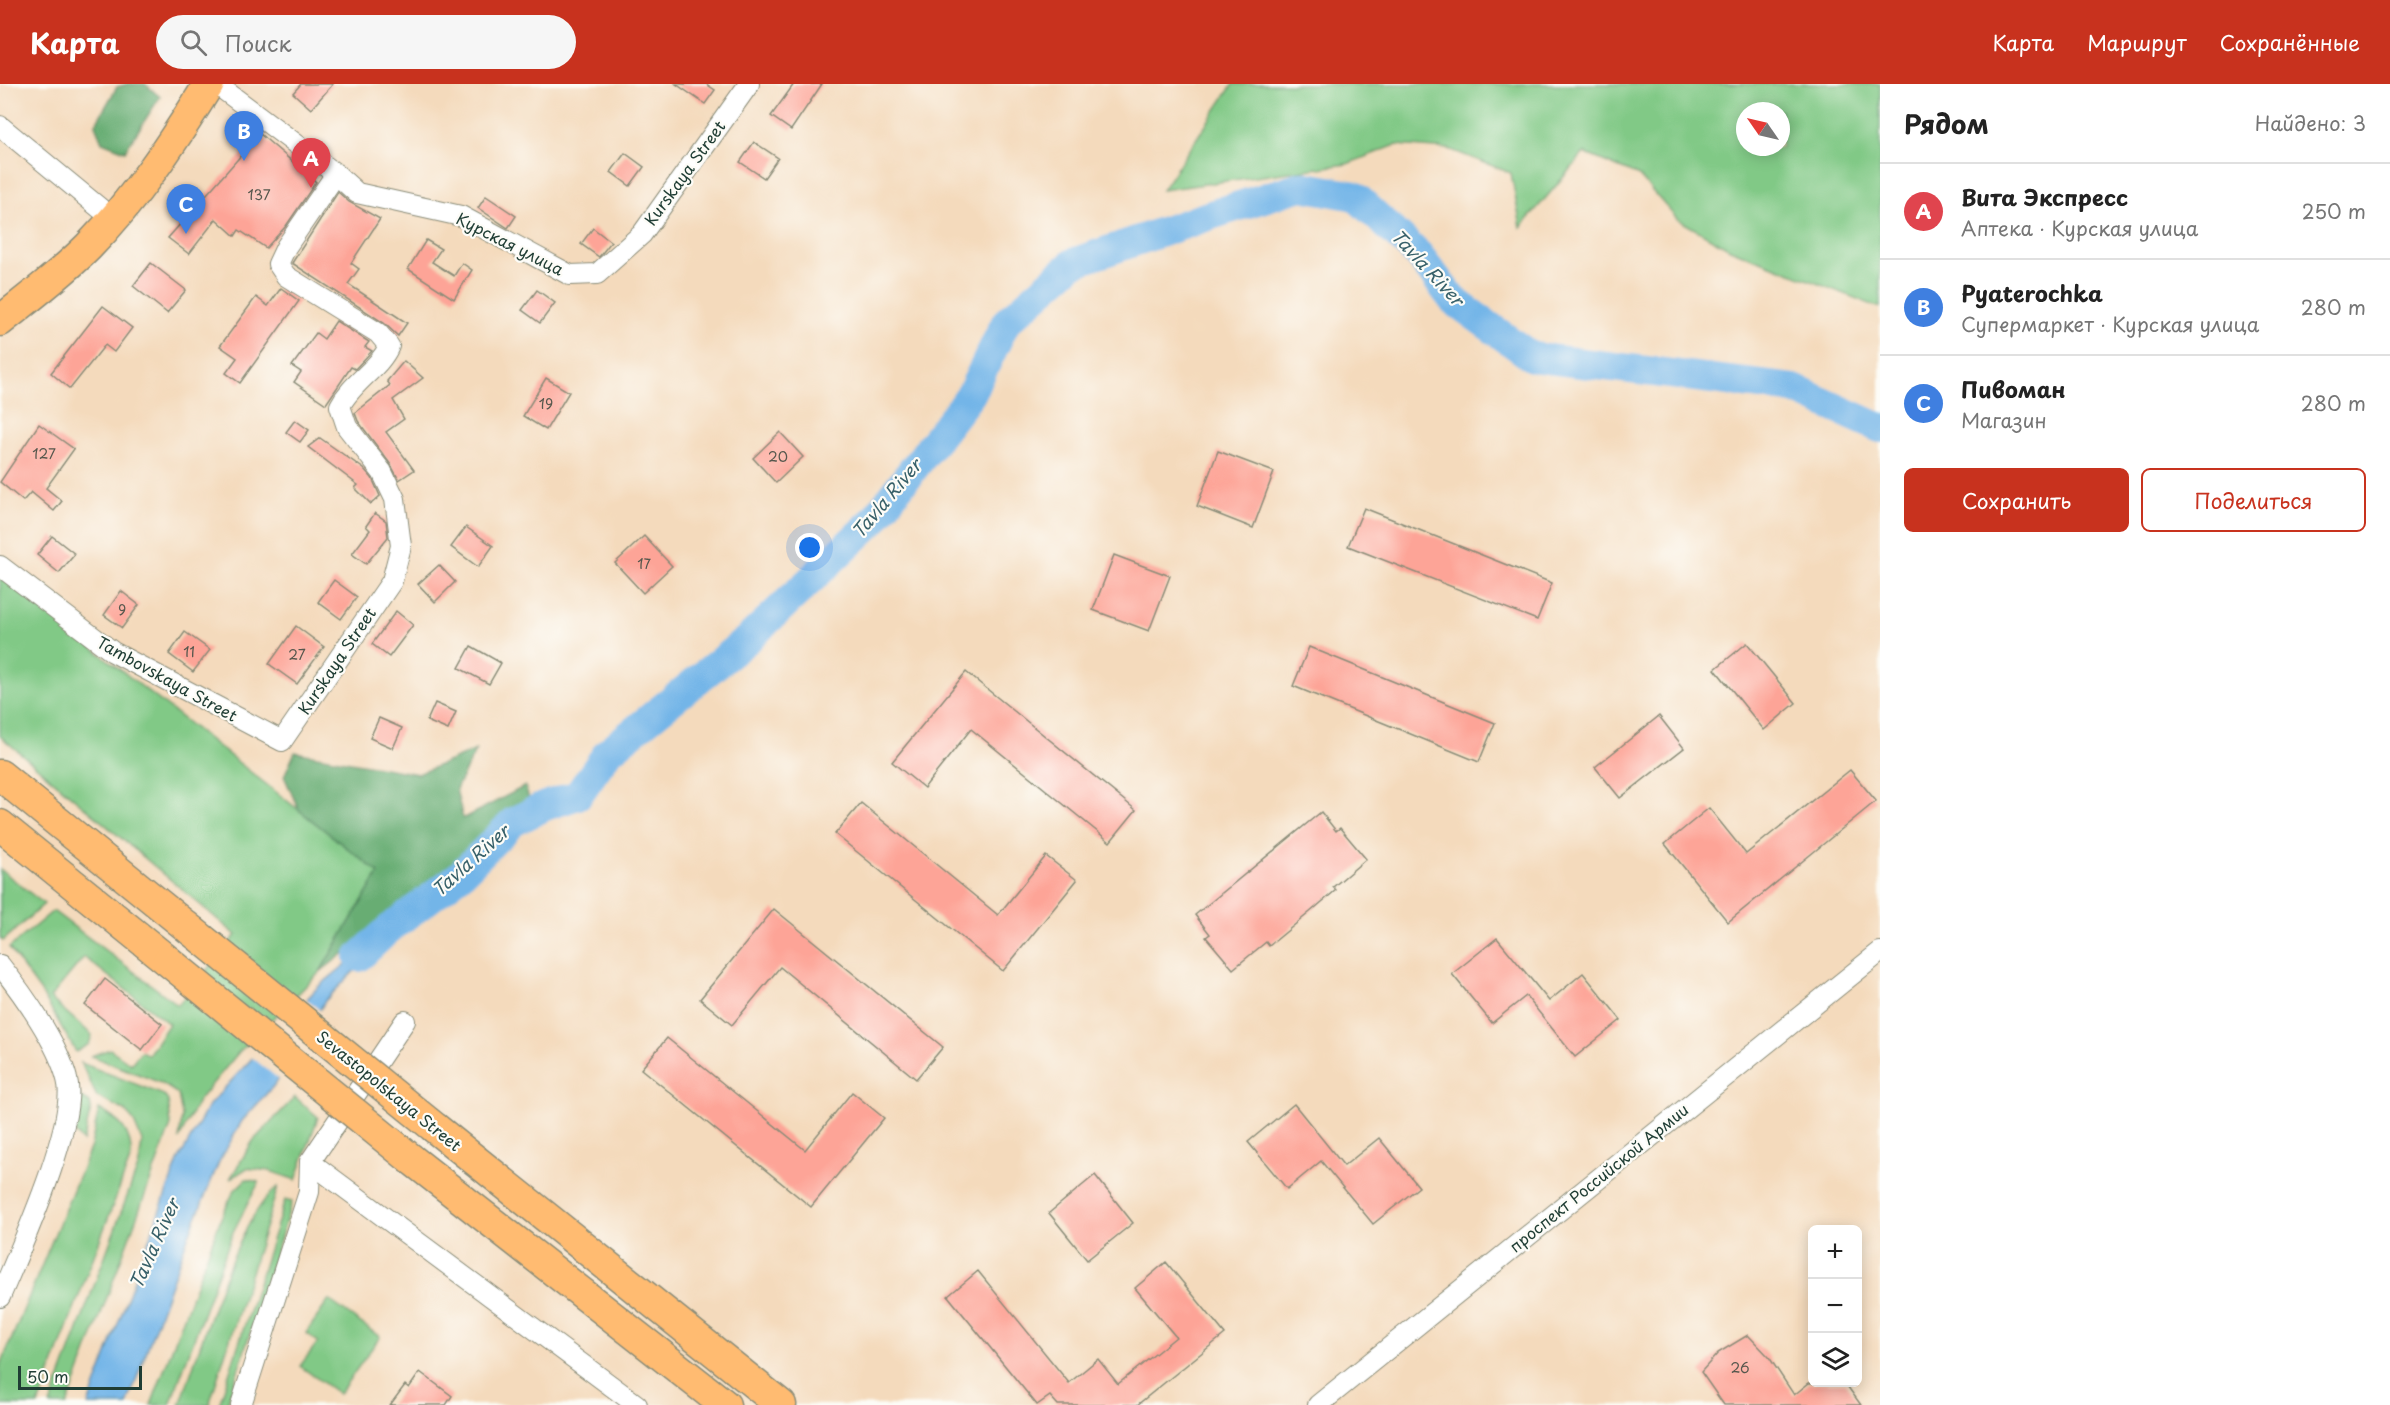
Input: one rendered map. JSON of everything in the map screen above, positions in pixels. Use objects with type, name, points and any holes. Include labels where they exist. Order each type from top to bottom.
[{"type":"main road","points":[[0,321],[87,248],[113,219],[173,142],[222,91]]},
{"type":"main road","name":"Sevastopolskaya Street","points":[[0,775],[781,1405]]},
{"type":"main road","points":[[0,825],[411,1159],[719,1403]]},
{"type":"street","points":[[216,84],[222,91],[336,174]]},
{"type":"street","name":"Kurskaya Street","points":[[282,741],[392,581],[401,546],[395,499],[382,472],[347,427],[340,406],[348,391],[385,355],[389,346],[378,333],[286,276],[278,264],[286,248],[336,174],[357,193],[461,216],[570,275],[597,274],[642,234],[749,84]]},
{"type":"street","points":[[0,126],[113,219]]},
{"type":"street","name":"Tambovskaya Street","points":[[0,566],[113,652],[282,741]]},
{"type":"street","name":"проспект Российской Армии","points":[[1318,1405],[1880,952]]},
{"type":"street","points":[[0,965],[54,1048],[68,1080],[69,1092],[63,1126],[45,1189],[0,1297]]},
{"type":"street","points":[[242,1405],[309,1192],[310,1162],[405,1021]]},
{"type":"street","points":[[310,1162],[637,1405]]},
{"type":"green space","points":[[128,84],[145,84],[160,97],[125,151],[102,142],[95,125],[117,87]]},
{"type":"green space","points":[[1233,84],[1880,84],[1880,308],[1730,249],[1677,219],[1639,176],[1584,153],[1521,227],[1511,173],[1449,149],[1396,145],[1347,164],[1162,190]]},
{"type":"green space","points":[[0,575],[379,873],[320,972],[239,1052],[198,1101],[179,1139],[182,1116],[178,1094],[161,1083],[91,1056],[110,1049],[131,1064],[141,1051],[148,1055],[169,1024],[84,957],[50,998],[92,1035],[89,1044],[76,1052],[41,992],[9,948],[53,911],[178,1005],[236,935],[0,736]]},
{"type":"green space","points":[[476,750],[456,789],[463,819],[525,786],[529,799],[442,877],[320,972],[379,873],[299,810],[284,776],[295,752],[418,774]]},
{"type":"green space","points":[[0,869],[44,904],[3,941],[0,938]]},
{"type":"green space","points":[[81,1063],[164,1095],[168,1101],[171,1125],[67,1405],[50,1405],[139,1164],[142,1141],[133,1120],[124,1110],[97,1097]]},
{"type":"green space","points":[[79,1096],[90,1103],[91,1109],[83,1142],[72,1129]]},
{"type":"green space","points":[[295,1097],[318,1117],[296,1180],[270,1171],[247,1168],[230,1179],[253,1141]]},
{"type":"green space","points":[[99,1109],[119,1123],[127,1134],[131,1157],[38,1405],[0,1405],[0,1367],[91,1146]]},
{"type":"green space","points":[[246,1179],[259,1182],[233,1232],[170,1405],[151,1405],[221,1218],[234,1191]]},
{"type":"green space","points":[[278,1187],[209,1405],[180,1405],[234,1255],[263,1202]]},
{"type":"green space","points":[[285,1200],[292,1202],[227,1405],[219,1405]]},
{"type":"green space","points":[[329,1300],[380,1337],[339,1394],[300,1366],[318,1342],[306,1333]]},
{"type":"water","points":[[389,929],[364,961],[325,1001],[277,1082],[242,1121],[219,1162],[188,1237],[127,1405],[88,1405],[178,1161],[209,1105],[318,987]]},
{"type":"pier","points":[[304,997],[322,1012],[281,1081],[249,1055]]},
{"type":"building","points":[[301,84],[333,84],[311,109],[293,93]]},
{"type":"building","points":[[676,84],[706,84],[715,90],[705,104]]},
{"type":"building","points":[[794,84],[822,84],[791,130],[771,116]]},
{"type":"building","points":[[260,134],[316,182],[286,226],[266,248],[239,230],[235,236],[216,219],[189,254],[168,238]]},
{"type":"building","points":[[754,142],[778,158],[764,178],[740,162]]},
{"type":"building","points":[[625,153],[644,167],[630,186],[611,172]]},
{"type":"building","points":[[338,192],[349,202],[380,219],[351,263],[359,269],[348,284],[407,323],[398,336],[384,323],[292,263]]},
{"type":"building","points":[[486,196],[516,216],[508,228],[478,208]]},
{"type":"building","points":[[593,228],[611,242],[599,257],[581,244]]},
{"type":"building","points":[[426,240],[441,249],[432,262],[454,276],[462,263],[472,270],[454,299],[408,269]]},
{"type":"building","points":[[151,263],[186,290],[167,313],[133,286]]},
{"type":"building","points":[[281,288],[299,301],[240,383],[226,373],[237,358],[220,346],[256,297],[268,306]]},
{"type":"building","points":[[537,290],[555,303],[540,323],[522,310]]},
{"type":"building","points":[[103,306],[132,328],[114,352],[105,345],[70,389],[51,373]]},
{"type":"building","points":[[336,321],[369,342],[365,347],[372,351],[355,369],[351,367],[326,404],[294,382],[301,372],[292,366],[316,333],[324,339]]},
{"type":"building","points":[[404,361],[423,378],[393,400],[404,419],[386,432],[414,470],[399,480],[391,465],[358,421],[355,413],[390,385],[387,381]]},
{"type":"building","points":[[546,378],[569,392],[546,430],[523,416]]},
{"type":"building","points":[[295,420],[309,430],[300,442],[286,432]]},
{"type":"building","points":[[39,424],[74,449],[46,488],[62,501],[54,511],[31,492],[23,501],[0,482]]},
{"type":"building","points":[[780,432],[803,457],[776,483],[753,458]]},
{"type":"building","points":[[320,438],[364,469],[372,478],[380,496],[371,504],[355,488],[358,485],[308,447]]},
{"type":"building","points":[[1218,451],[1274,472],[1253,528],[1197,506]]},
{"type":"building","points":[[1364,508],[1552,583],[1537,620],[1348,546]]},
{"type":"building","points":[[375,513],[386,521],[388,537],[366,564],[352,554],[370,530],[366,526]]},
{"type":"building","points":[[466,527],[493,546],[478,567],[451,547]]},
{"type":"building","points":[[52,536],[75,554],[59,573],[37,555]]},
{"type":"building","points":[[644,536],[672,566],[643,593],[615,563]]},
{"type":"building","points":[[1114,555],[1170,576],[1149,631],[1093,610]]},
{"type":"building","points":[[439,565],[455,582],[435,602],[418,584]]},
{"type":"building","points":[[334,580],[357,597],[341,619],[318,602]]},
{"type":"building","points":[[121,591],[139,605],[122,628],[104,615]]},
{"type":"building","points":[[396,611],[413,625],[389,657],[372,644]]},
{"type":"building","points":[[296,626],[324,647],[297,684],[269,664]]},
{"type":"building","points":[[185,632],[210,650],[193,672],[169,654]]},
{"type":"building","points":[[1747,643],[1796,703],[1764,730],[1715,669]]},
{"type":"building","points":[[471,646],[501,663],[489,684],[459,668]]},
{"type":"building","points":[[1309,647],[1495,723],[1479,762],[1293,686]]},
{"type":"building","points":[[966,672],[1136,810],[1110,842],[971,729],[924,788],[892,762]]},
{"type":"building","points":[[435,703],[456,712],[448,730],[427,721]]},
{"type":"building","points":[[1659,716],[1684,748],[1620,798],[1595,767]]},
{"type":"building","points":[[379,718],[402,728],[393,748],[370,738]]},
{"type":"building","points":[[1850,770],[1876,801],[1728,922],[1665,844],[1709,808],[1746,854]]},
{"type":"building","points":[[861,803],[998,915],[1046,856],[1077,880],[1003,971],[835,834]]},
{"type":"building","points":[[1321,812],[1336,831],[1340,828],[1366,859],[1333,887],[1336,890],[1309,913],[1269,946],[1266,942],[1233,969],[1206,937],[1210,934],[1195,915]]},
{"type":"building","points":[[774,909],[943,1047],[916,1079],[780,967],[732,1025],[700,999]]},
{"type":"building","points":[[1497,938],[1549,1001],[1583,973],[1621,1020],[1575,1057],[1526,996],[1492,1023],[1452,974]]},
{"type":"building","points":[[105,979],[162,1024],[142,1050],[85,1005]]},
{"type":"building","points":[[667,1038],[805,1150],[852,1092],[884,1118],[811,1207],[641,1069]]},
{"type":"building","points":[[1294,1104],[1344,1166],[1379,1138],[1419,1187],[1373,1224],[1321,1161],[1287,1189],[1248,1142]]},
{"type":"building","points":[[1095,1175],[1133,1223],[1087,1260],[1049,1213]]},
{"type":"building","points":[[1166,1262],[1225,1334],[1137,1405],[1058,1405],[1050,1396],[1037,1405],[948,1296],[978,1271],[1069,1383],[1098,1359],[1118,1384],[1176,1337],[1135,1288]]},
{"type":"building","points":[[1748,1335],[1769,1357],[1794,1395],[1808,1384],[1808,1387],[1848,1387],[1861,1405],[1724,1405],[1701,1372],[1718,1353]]},
{"type":"building","points":[[420,1372],[452,1396],[446,1405],[390,1405],[405,1385],[409,1388]]},
{"type":"waterway","name":"Tavla River","points":[[359,957],[389,929],[459,876],[513,822],[545,806],[578,795],[608,752],[748,639],[873,521],[971,394],[1006,322],[1073,263],[1211,215],[1301,186],[1355,196],[1419,255],[1453,300],[1532,357],[1794,389],[1880,428]]},
{"type":"place","name":"Pyaterochka","points":[[244,161]]},
{"type":"place","name":"Вита Экспресс","points":[[311,188]]},
{"type":"place","name":"Пивоман","points":[[186,234]]}]
